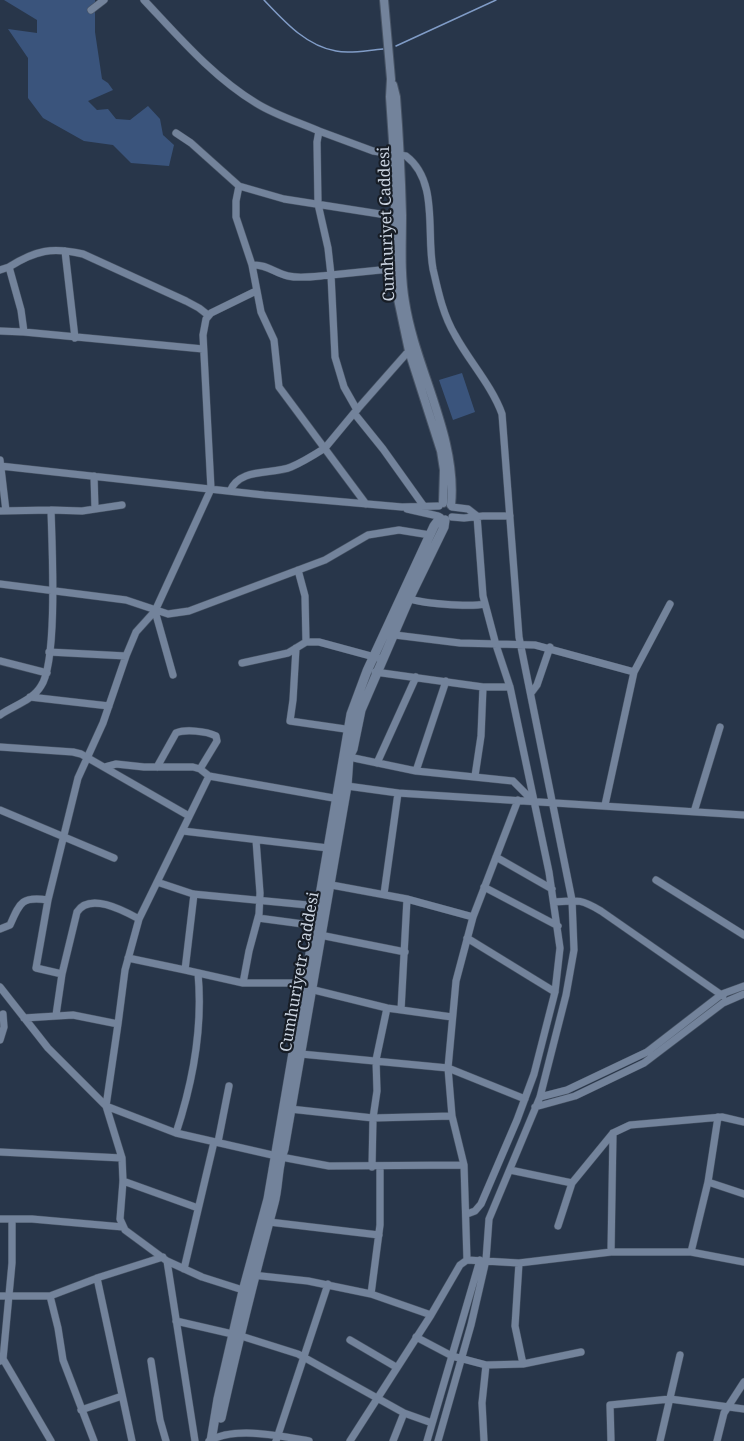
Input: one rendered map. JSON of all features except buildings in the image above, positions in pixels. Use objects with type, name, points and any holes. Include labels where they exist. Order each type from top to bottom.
[{"type":"main road","points":[[372,671],[384,659],[430,535],[444,517]]},
{"type":"main road","points":[[213,1440],[278,1156],[319,929],[318,906],[326,884],[328,848],[340,799],[352,730],[351,714],[372,671],[374,656],[440,535],[444,517]]},
{"type":"main road","name":"Cumhuriyetr Caddesi","points":[[319,929],[340,799],[346,786],[349,757],[353,749],[352,730]]},
{"type":"main road","name":"Cumhuriyetr Caddesi","points":[[251,1275],[276,1197],[278,1156],[284,1149],[301,1054],[307,986]]},
{"type":"street","points":[[91,10],[104,0]]},
{"type":"street","points":[[144,0],[193,51],[257,104],[373,151],[409,158],[424,180],[433,266],[444,312],[454,333],[495,398],[502,414],[521,644],[572,900],[574,944],[570,977],[540,1097],[489,1219],[483,1260],[462,1359],[438,1441]]},
{"type":"street","name":"Cumhuriyet Caddesi","points":[[384,0],[391,79],[390,98],[397,154],[398,299],[441,451],[446,505]]},
{"type":"street","points":[[319,131],[316,142],[318,204],[328,248],[335,357],[344,387],[356,411],[423,505]]},
{"type":"street","points":[[176,133],[191,143],[239,186],[284,199],[399,217]]},
{"type":"street","name":"Cumhuriyet Caddesi","points":[[397,154],[401,171],[399,217]]},
{"type":"street","points":[[401,171],[419,171]]},
{"type":"street","points":[[239,186],[236,217],[252,265],[261,312],[274,340],[279,387],[366,504]]},
{"type":"street","points":[[0,270],[43,250],[65,250],[94,258],[199,308],[208,315]]},
{"type":"street","points":[[65,250],[75,338]]},
{"type":"street","points":[[252,265],[264,266],[294,277],[399,268]]},
{"type":"street","points":[[9,267],[21,310],[24,332]]},
{"type":"street","points":[[62,974],[36,968],[48,900],[78,778],[103,723],[136,632],[155,611],[211,489],[203,349],[205,322],[208,315],[256,291]]},
{"type":"street","points":[[0,331],[203,349]]},
{"type":"street","points":[[230,491],[238,480],[260,472],[290,467],[325,448],[413,350]]},
{"type":"street","points":[[122,505],[95,509],[3,511],[0,464],[211,489],[366,504],[402,507],[446,505],[468,509],[477,516],[485,604],[510,687],[552,889],[560,954],[555,992],[525,1099],[481,1204],[475,1211],[467,1214]]},
{"type":"street","points":[[94,476],[95,509]]},
{"type":"street","points":[[444,517],[437,511],[446,505]]},
{"type":"street","points":[[444,517],[454,512],[446,505]]},
{"type":"street","points":[[402,507],[423,514],[444,517],[510,516]]},
{"type":"street","points":[[0,715],[30,697],[40,688],[47,672],[52,592],[51,510]]},
{"type":"street","points":[[0,584],[126,600],[168,614],[189,611],[325,560],[360,539],[378,533],[399,530],[430,535]]},
{"type":"street","points":[[298,570],[305,596],[306,642]]},
{"type":"street","points":[[406,597],[473,605],[485,604]]},
{"type":"street","points":[[605,806],[634,672],[670,604]]},
{"type":"street","points":[[155,611],[173,675]]},
{"type":"street","points":[[395,634],[496,645],[521,644],[550,648],[634,672]]},
{"type":"street","points":[[242,663],[288,652],[306,642],[319,642],[384,659]]},
{"type":"street","points":[[296,648],[290,721],[352,730]]},
{"type":"street","points":[[531,693],[537,685],[550,648]]},
{"type":"street","points":[[50,652],[126,656]]},
{"type":"street","points":[[0,661],[47,672]]},
{"type":"street","points":[[372,671],[483,687],[510,687]]},
{"type":"street","points":[[377,763],[416,677]]},
{"type":"street","points":[[416,771],[446,681]]},
{"type":"street","points":[[475,776],[481,736],[483,687]]},
{"type":"street","points":[[30,697],[109,706]]},
{"type":"street","points":[[694,812],[720,727]]},
{"type":"street","points":[[157,767],[176,733],[184,731],[211,734],[217,739],[200,769]]},
{"type":"street","points":[[0,747],[73,752],[105,767],[189,816]]},
{"type":"street","points":[[349,757],[416,771],[513,781],[533,801]]},
{"type":"street","points":[[105,767],[116,764],[157,767],[189,766],[200,769],[208,776],[340,799]]},
{"type":"street","points":[[208,776],[139,919],[128,958],[106,1106],[122,1158],[120,1219],[123,1227],[165,1259],[184,1269],[247,1292]]},
{"type":"street","points":[[346,786],[398,793],[744,815]]},
{"type":"street","points":[[384,894],[398,793]]},
{"type":"street","points":[[467,1260],[464,1165],[452,1116],[447,1068],[452,1017],[456,981],[473,917],[518,800]]},
{"type":"street","points":[[0,810],[114,858]]},
{"type":"street","points":[[183,831],[328,848]]},
{"type":"street","points":[[243,983],[260,901],[256,840]]},
{"type":"street","points":[[496,858],[552,889]]},
{"type":"street","points":[[656,880],[744,935]]},
{"type":"street","points":[[157,882],[194,894],[318,906]]},
{"type":"street","points":[[326,884],[407,899],[473,917]]},
{"type":"street","points":[[484,887],[558,926]]},
{"type":"street","points":[[185,970],[194,894]]},
{"type":"street","points":[[0,929],[10,925],[18,907],[25,900],[34,898],[48,900]]},
{"type":"street","points":[[401,1010],[407,899]]},
{"type":"street","points":[[554,902],[584,901],[725,997]]},
{"type":"street","points":[[56,1015],[62,974],[77,912],[81,907],[104,903],[139,919]]},
{"type":"street","points":[[258,918],[319,929],[405,952]]},
{"type":"street","points":[[467,938],[555,992]]},
{"type":"street","points":[[128,958],[243,983],[307,986],[387,1008],[452,1017]]},
{"type":"street","points":[[176,1133],[189,1096],[201,999],[198,973]]},
{"type":"street","points":[[540,1097],[567,1090],[647,1052],[744,986]]},
{"type":"street","points":[[0,987],[48,1048],[106,1106],[176,1133],[329,1166],[464,1165]]},
{"type":"street","points":[[536,1107],[575,1096],[644,1063],[725,997],[744,994]]},
{"type":"street","points":[[371,1294],[379,1235],[373,1118],[377,1091],[376,1060],[387,1008]]},
{"type":"street","points":[[0,1040],[4,1027],[2,1014],[73,1015],[118,1024]]},
{"type":"street","points":[[301,1054],[447,1068],[525,1099]]},
{"type":"street","points":[[184,1269],[229,1086]]},
{"type":"street","points":[[290,1109],[373,1118],[452,1116]]},
{"type":"street","points":[[691,1252],[708,1182],[718,1118]]},
{"type":"street","points":[[558,1226],[572,1183],[613,1133],[630,1125],[718,1118],[731,1118],[744,1122]]},
{"type":"street","points":[[611,1252],[613,1133]]},
{"type":"street","points":[[0,1152],[122,1158]]},
{"type":"street","points":[[510,1170],[572,1183]]},
{"type":"street","points":[[123,1181],[198,1208]]},
{"type":"street","points":[[708,1182],[744,1194]]},
{"type":"street","points":[[0,1219],[32,1219],[123,1227]]},
{"type":"street","points":[[12,1219],[12,1263],[2,1360],[51,1441]]},
{"type":"street","points":[[268,1222],[379,1235]]},
{"type":"street","points":[[350,1441],[459,1265],[467,1260],[519,1263],[611,1252],[691,1252],[744,1262]]},
{"type":"street","points":[[0,1296],[50,1296],[97,1278],[165,1259]]},
{"type":"street","points":[[165,1259],[195,1441]]},
{"type":"street","points":[[427,1441],[483,1260]]},
{"type":"street","points":[[519,1263],[515,1326],[523,1364]]},
{"type":"street","points":[[251,1275],[328,1284],[371,1294],[430,1315]]},
{"type":"street","points":[[97,1278],[132,1441]]},
{"type":"street","points":[[277,1438],[328,1284]]},
{"type":"street","points":[[50,1296],[63,1360],[94,1441]]},
{"type":"street","points":[[176,1321],[237,1335],[304,1357],[404,1413],[432,1423]]},
{"type":"street","points":[[416,1337],[452,1356],[486,1365],[523,1364],[581,1352]]},
{"type":"street","points":[[350,1340],[396,1366]]},
{"type":"street","points":[[660,1441],[680,1355]]},
{"type":"street","points":[[151,1361],[160,1420],[166,1441]]},
{"type":"street","points":[[484,1441],[482,1402],[486,1365]]},
{"type":"street","points":[[717,1441],[724,1413],[744,1382]]},
{"type":"street","points":[[81,1410],[122,1396]]},
{"type":"street","points":[[611,1441],[610,1405],[670,1399],[744,1409]]},
{"type":"street","points":[[393,1441],[404,1413]]},
{"type":"street","points":[[213,1440],[231,1434],[309,1441]]},
{"type":"shaded area","points":[[4,0],[95,0],[95,32],[102,79],[113,90],[88,101],[97,110],[108,109],[116,119],[130,120],[148,106],[160,119],[163,135],[174,145],[169,166],[131,163],[113,145],[84,141],[43,118],[28,98],[28,58],[8,29],[37,33],[37,20]]},
{"type":"shaded area","points":[[462,373],[475,412],[453,420],[439,380]]},
{"type":"waterway","points":[[264,0],[296,32],[315,44],[336,51],[348,52],[383,49]]},
{"type":"waterway","points":[[396,46],[496,0]]}]
